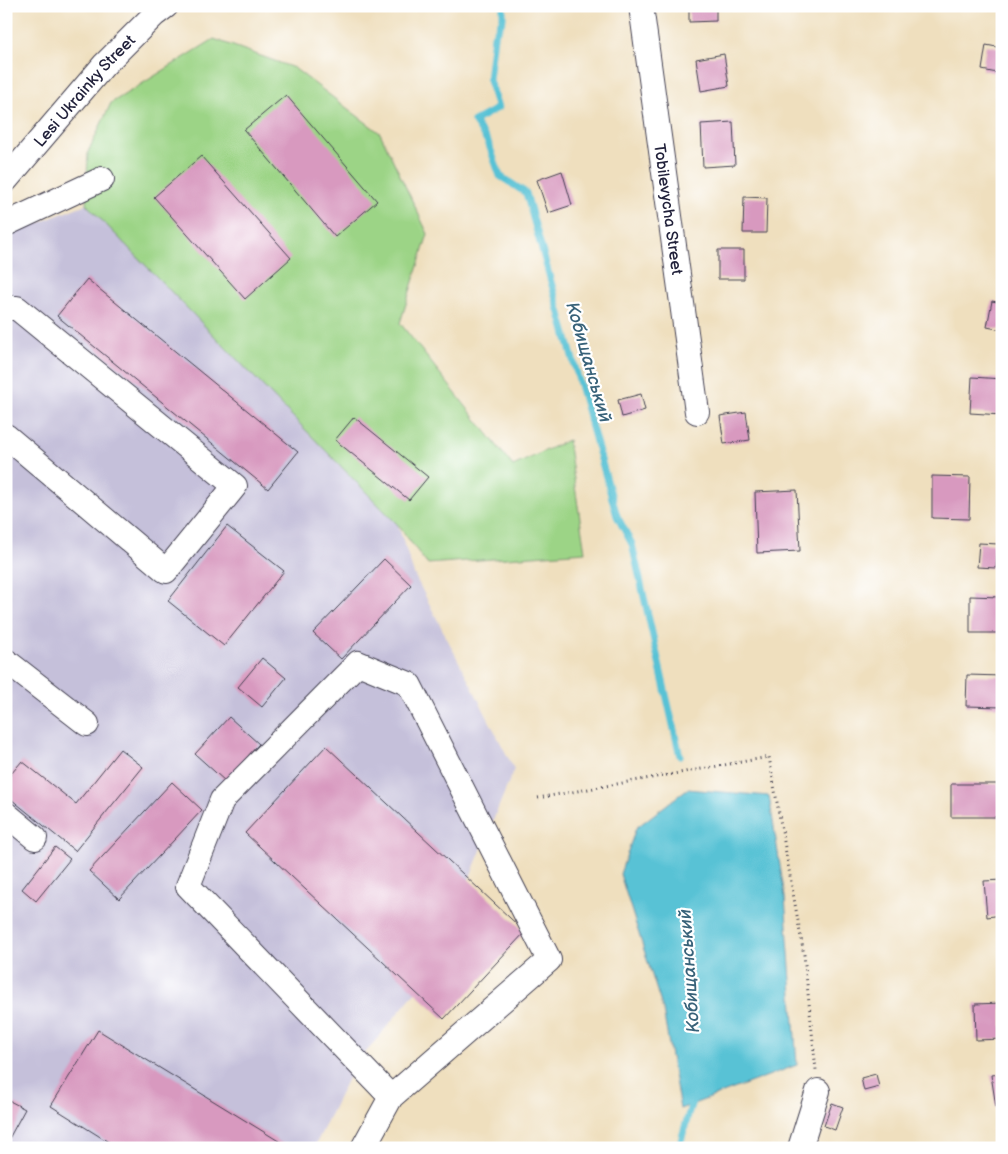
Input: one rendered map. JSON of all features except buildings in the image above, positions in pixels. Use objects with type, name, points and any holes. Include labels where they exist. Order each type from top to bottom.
[{"type":"street","name":"Lesi Ukrainky Street","points":[[6,180],[104,65],[154,15],[166,6]]},
{"type":"street","name":"Tobilevycha Street","points":[[641,6],[697,412]]},
{"type":"street","points":[[6,224],[102,179]]},
{"type":"street","points":[[6,308],[17,308],[235,486],[166,570],[6,436]]},
{"type":"street","points":[[6,661],[87,724]]},
{"type":"street","points":[[362,1148],[391,1097],[549,960],[408,684],[358,663],[222,800],[188,886],[391,1097]]},
{"type":"street","points":[[6,814],[35,838]]},
{"type":"street","points":[[800,1148],[818,1090]]},
{"type":"path","points":[[538,798],[770,757],[804,955],[818,1090]]},
{"type":"shaded area","points":[[86,204],[398,525],[414,574],[514,769],[431,973],[353,1068],[314,1148],[6,1148],[6,236]]},
{"type":"green space","points":[[214,39],[294,68],[380,133],[428,234],[400,323],[513,466],[568,440],[585,552],[427,564],[398,525],[86,204],[88,152],[111,103]]},
{"type":"water","points":[[687,789],[769,796],[785,897],[797,1065],[680,1109],[663,1010],[620,874],[636,828]]},
{"type":"waterway","name":"Кобищанський","points":[[503,6],[503,19],[494,36],[489,80],[498,108],[474,121],[488,142],[500,176],[526,193],[617,516],[632,544],[680,756]]},
{"type":"waterway","name":"Кобищанський","points":[[679,1148],[693,1098]]}]
